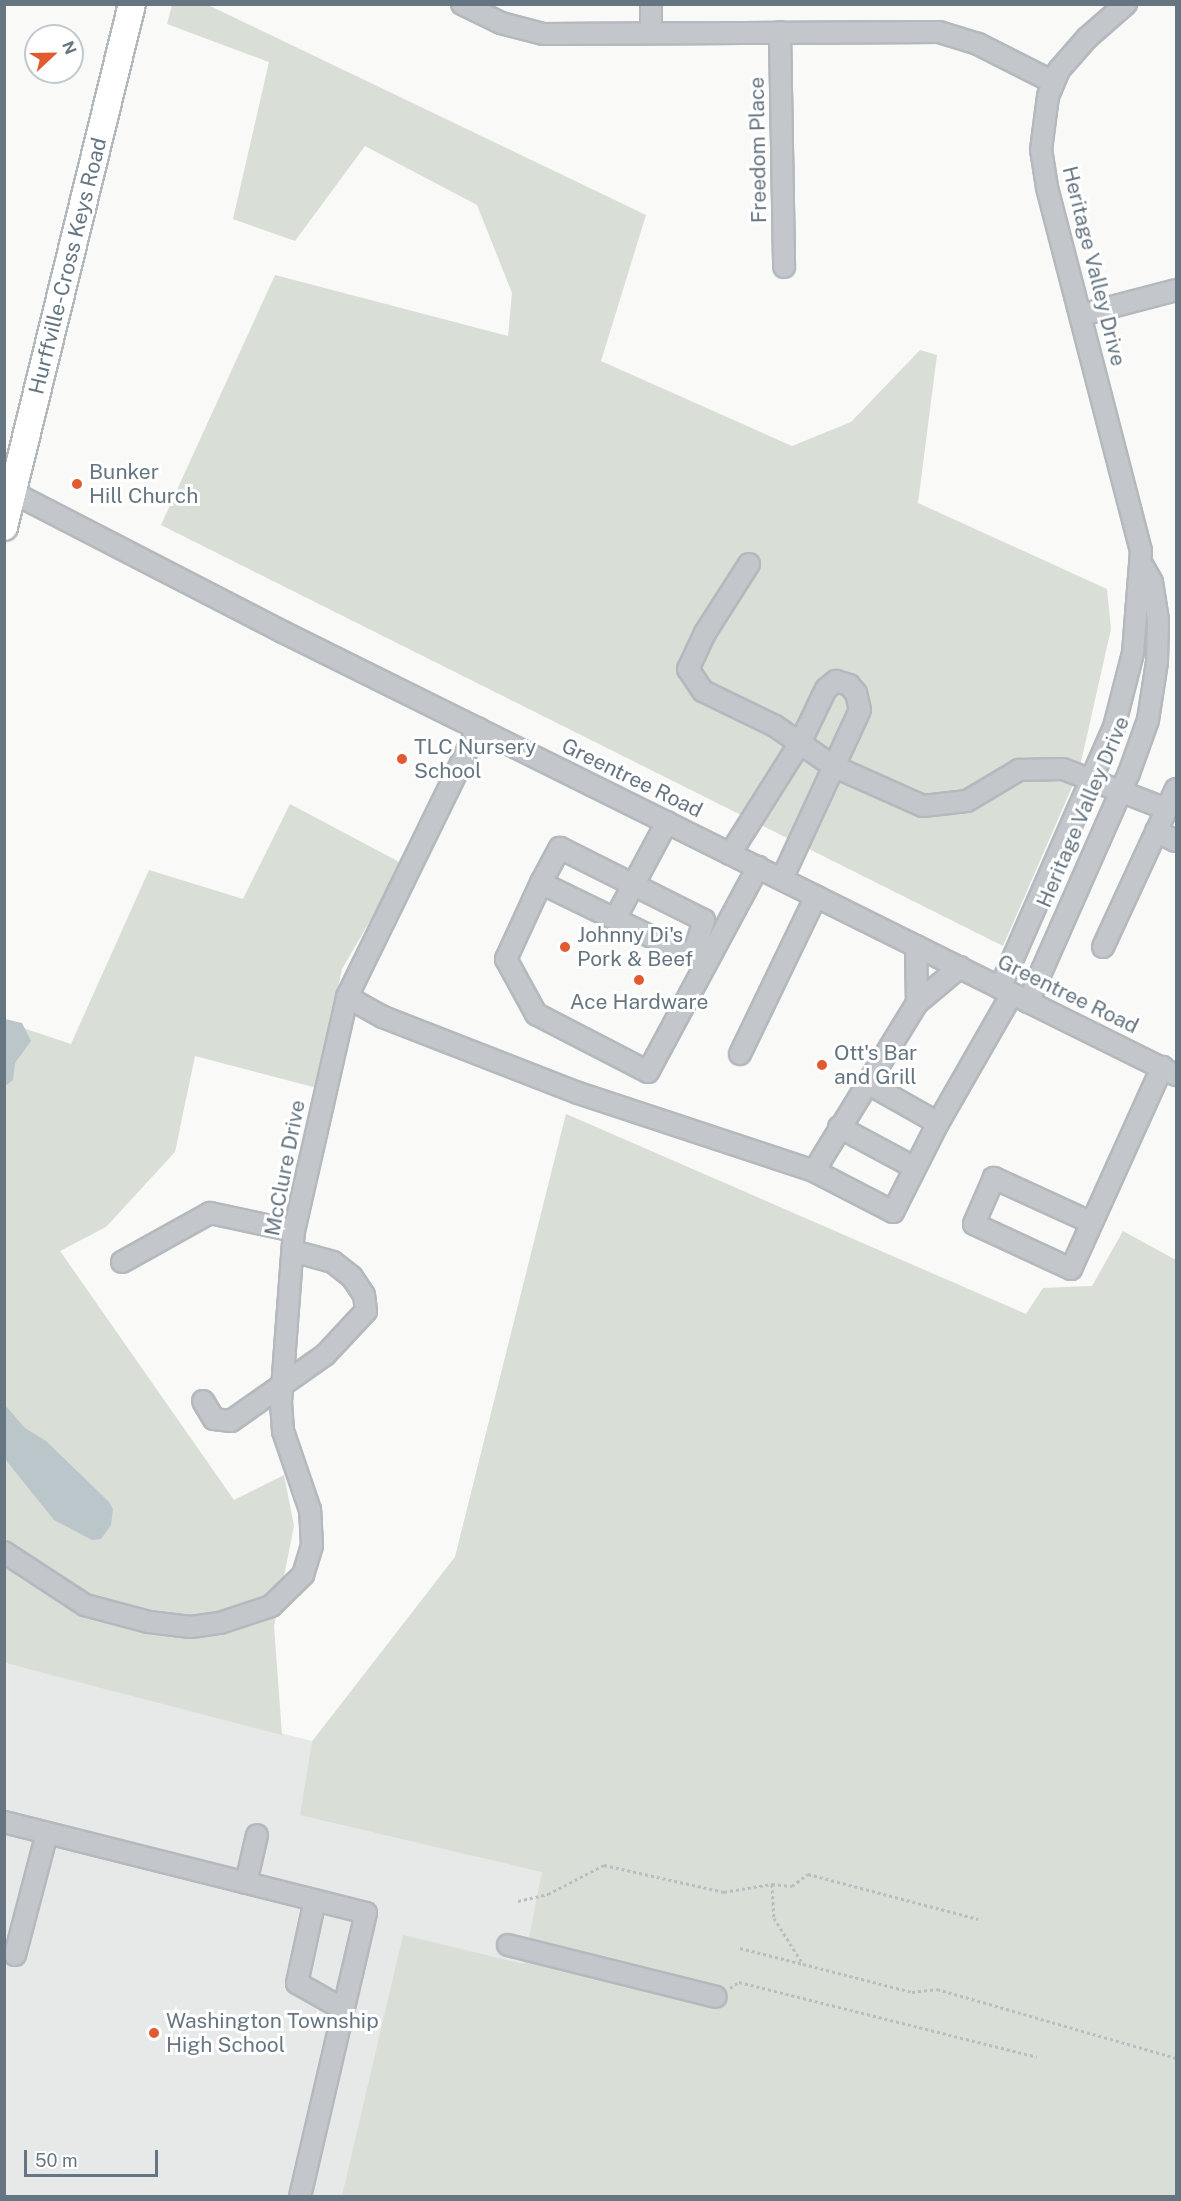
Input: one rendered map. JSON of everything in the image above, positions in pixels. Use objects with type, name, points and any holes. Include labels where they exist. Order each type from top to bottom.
[{"type":"main road","name":"Hurffville-Cross Keys Road","points":[[4,527],[9,490],[132,4]]},
{"type":"street","points":[[462,4],[501,23],[543,34],[939,32],[978,44],[1053,82]]},
{"type":"street","points":[[651,4],[651,33]]},
{"type":"street","name":"Heritage Valley Drive","points":[[1013,995],[1122,791],[1148,720],[1157,662],[1156,603],[1152,582],[1142,565],[1042,164],[1043,123],[1053,82],[1077,49],[1126,4]]},
{"type":"street","name":"Freedom Place","points":[[780,32],[784,267]]},
{"type":"street","points":[[1081,315],[1176,290]]},
{"type":"street","name":"Greentree Road","points":[[9,490],[478,728],[1169,1071]]},
{"type":"street","points":[[748,564],[705,633],[688,669],[703,691],[775,726],[833,766],[923,806],[967,801],[1019,770],[1063,769],[1092,778],[1166,809]]},
{"type":"street","name":"Heritage Valley Drive","points":[[1013,995],[1092,778],[1114,727],[1130,673],[1142,565]]},
{"type":"street","points":[[730,854],[800,743],[826,689],[836,681],[849,685],[856,693],[860,710],[782,879]]},
{"type":"street","name":"McClure Drive","points":[[4,1552],[85,1605],[149,1622],[191,1627],[248,1615],[271,1606],[303,1575],[312,1546],[310,1510],[283,1431],[282,1389],[294,1230],[347,997],[478,728]]},
{"type":"street","points":[[1103,947],[1176,789]]},
{"type":"street","points":[[615,919],[667,822]]},
{"type":"street","points":[[1156,831],[1176,841]]},
{"type":"street","points":[[699,960],[704,920],[560,848],[506,959],[536,1014],[648,1072],[699,960],[758,867]]},
{"type":"street","points":[[541,883],[699,960]]},
{"type":"street","points":[[740,1054],[816,896]]},
{"type":"street","points":[[916,946],[917,1003]]},
{"type":"street","points":[[814,1171],[917,1003],[960,967]]},
{"type":"street","points":[[347,997],[383,1017],[578,1093],[814,1171],[893,1212],[938,1123],[1013,995]]},
{"type":"street","points":[[1090,1222],[994,1178],[974,1224],[1071,1269],[1090,1222],[1169,1071]]},
{"type":"street","points":[[869,1084],[938,1123]]},
{"type":"street","points":[[839,1127],[915,1168]]},
{"type":"street","points":[[122,1262],[210,1213],[294,1230]]},
{"type":"street","points":[[203,1401],[214,1419],[223,1423],[282,1389],[349,1334],[366,1311],[364,1295],[352,1277],[333,1262],[292,1251]]},
{"type":"street","points":[[4,1822],[366,1913],[300,2196]]},
{"type":"street","points":[[15,1956],[47,1833]]},
{"type":"street","points":[[246,1883],[257,1835]]},
{"type":"street","points":[[315,1900],[297,1983],[344,2010]]},
{"type":"street","points":[[508,1945],[716,1998]]},
{"type":"path","points":[[518,1901],[548,1894],[604,1865],[724,1892],[772,1884],[792,1886],[808,1874],[978,1919]]},
{"type":"path","points":[[772,1884],[774,1918],[803,1964]]},
{"type":"path","points":[[740,1948],[912,1992],[938,1989],[1176,2058]]},
{"type":"path","points":[[716,1998],[739,1982],[1037,2057]]},
{"type":"shaded area","points":[[172,5],[208,5],[646,215],[601,361],[792,446],[851,422],[920,350],[937,355],[918,503],[1107,589],[1111,629],[1079,771],[1003,946],[161,525],[275,275],[508,336],[512,293],[477,205],[365,146],[295,241],[233,219],[269,62],[167,24]]},
{"type":"shaded area","points":[[290,804],[403,864],[342,969],[317,1088],[195,1056],[175,1152],[106,1227],[60,1251],[234,1500],[284,1475],[294,1526],[274,1626],[282,1735],[5,1663],[5,1022],[71,1044],[149,870],[243,899]]},
{"type":"shaded area","points":[[5,1019],[22,1023],[31,1041],[15,1063],[13,1080],[5,1086]]},
{"type":"shaded area","points":[[566,1114],[1176,1382],[1176,2196],[5,2196],[4,1663],[312,1741],[455,1557]]},
{"type":"shaded area","points":[[566,1114],[1026,1314],[1043,1288],[1092,1286],[1123,1231],[1176,1260],[1176,2196],[342,2196],[403,1935],[524,1964],[542,1872],[300,1815],[312,1742],[455,1557]]},
{"type":"shaded area","points":[[4,1404],[25,1428],[46,1441],[109,1502],[113,1509],[111,1525],[101,1539],[92,1540],[54,1520],[5,1459]]},
{"type":"place","name":"Bunker Hill Church","points":[[77,484]]},
{"type":"place","name":"TLC Nursery School","points":[[402,759]]},
{"type":"place","name":"Johnny Di's Pork & Beef","points":[[565,947]]},
{"type":"place","name":"Ace Hardware","points":[[639,980]]},
{"type":"place","name":"Ott's Bar and Grill","points":[[822,1065]]},
{"type":"place","name":"Washington Township High School","points":[[154,2033]]}]
